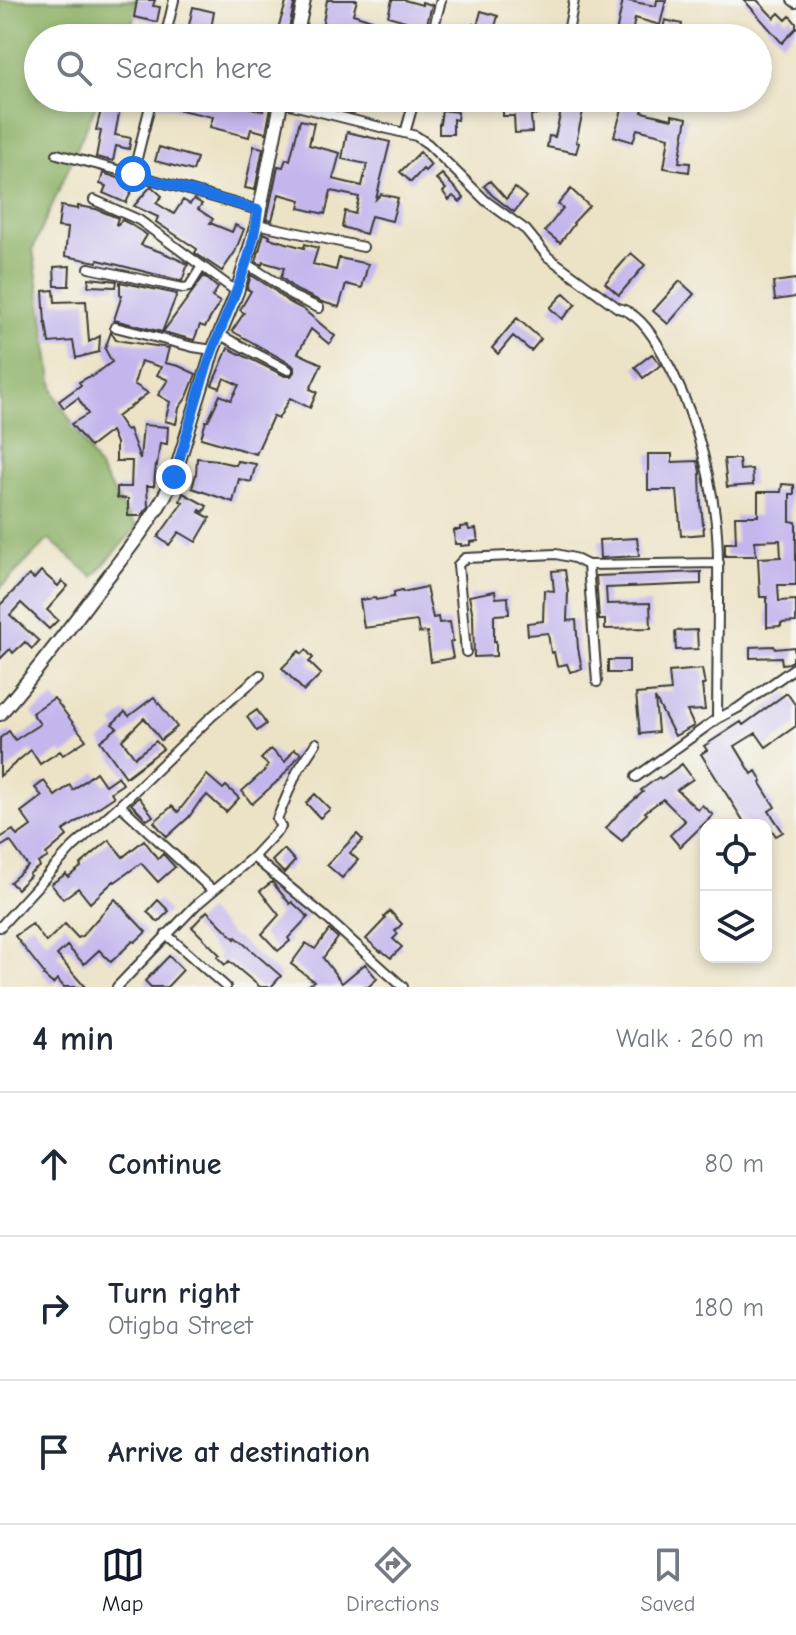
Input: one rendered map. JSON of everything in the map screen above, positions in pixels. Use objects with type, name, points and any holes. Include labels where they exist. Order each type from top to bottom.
[{"type":"street","points":[[168,24],[174,0]]},
{"type":"street","points":[[299,24],[304,0]]},
{"type":"street","points":[[435,24],[441,0]]},
{"type":"street","points":[[570,24],[574,0]]},
{"type":"street","points":[[133,174],[148,112]]},
{"type":"street","points":[[0,714],[35,674],[142,532],[168,491],[213,350],[237,292],[257,224],[279,112]]},
{"type":"street","points":[[327,112],[416,136],[428,144],[486,201],[526,230],[548,257],[618,308],[627,310],[653,336],[682,389],[702,448],[716,523],[719,563],[717,719]]},
{"type":"street","points":[[405,133],[411,112]]},
{"type":"street","points":[[57,154],[258,210]]},
{"type":"street","points":[[94,200],[139,220],[237,292]]},
{"type":"street","points":[[257,224],[363,247]]},
{"type":"street","points":[[245,263],[292,296],[319,308]]},
{"type":"street","points":[[89,268],[183,288],[189,287],[202,266]]},
{"type":"street","points":[[115,327],[213,350]]},
{"type":"street","points":[[220,335],[288,370]]},
{"type":"street","points":[[466,652],[458,565],[465,558],[556,554],[588,565],[719,563]]},
{"type":"street","points":[[588,565],[597,682]]},
{"type":"street","points":[[636,777],[717,719],[795,671]]},
{"type":"street","points":[[0,927],[73,847],[260,675]]},
{"type":"street","points":[[117,987],[166,934],[212,890],[253,857],[281,827],[277,819],[297,772],[316,743]]},
{"type":"street","points":[[120,805],[212,890]]},
{"type":"street","points":[[253,857],[403,987]]},
{"type":"street","points":[[166,934],[226,987]]},
{"type":"green space","points":[[0,0],[138,0],[131,24],[24,24],[24,112],[93,112],[33,249],[54,393],[137,527],[93,577],[49,539],[0,588]]},
{"type":"building","points":[[137,0],[155,0],[153,6],[160,7],[157,22],[134,17]]},
{"type":"building","points":[[287,0],[295,0],[290,24],[279,24]]},
{"type":"building","points":[[327,0],[357,0],[353,14],[384,24],[323,24]]},
{"type":"building","points":[[392,0],[432,5],[427,24],[388,16]]},
{"type":"building","points":[[623,0],[656,6],[657,0],[666,0],[660,24],[635,18],[634,24],[618,24]]},
{"type":"building","points":[[744,0],[757,0],[774,18],[779,13],[786,20],[790,16],[796,28],[782,43],[772,32],[772,24],[765,24]]},
{"type":"building","points":[[193,7],[214,12],[212,24],[189,24]]},
{"type":"building","points":[[481,11],[498,16],[496,24],[478,24]]},
{"type":"building","points":[[100,112],[119,112],[115,135],[131,138],[129,149],[116,146],[113,161],[96,157],[101,131],[96,130]]},
{"type":"building","points":[[190,112],[270,112],[266,133],[251,129],[249,137],[210,127],[213,117]]},
{"type":"building","points":[[442,112],[458,112],[457,120],[453,119],[453,134],[439,134]]},
{"type":"building","points":[[503,112],[539,112],[539,115],[531,115],[532,132],[515,133],[514,116],[503,116]]},
{"type":"building","points":[[561,112],[583,112],[576,153],[547,147],[549,136],[555,137]]},
{"type":"building","points":[[621,112],[687,118],[679,162],[690,163],[689,172],[664,168],[669,137],[637,129],[633,142],[614,136]]},
{"type":"building","points":[[300,120],[314,123],[309,145],[340,153],[333,179],[362,186],[367,164],[342,159],[347,132],[390,142],[376,199],[381,194],[398,198],[392,221],[371,216],[366,234],[342,227],[345,211],[355,214],[359,197],[331,191],[325,214],[299,208],[301,200],[279,194],[272,220],[267,219],[278,166],[283,167],[286,159],[290,160]]},
{"type":"building","points":[[254,146],[263,148],[255,190],[245,188]]},
{"type":"building","points":[[159,147],[197,158],[193,171],[155,161]]},
{"type":"building","points":[[420,152],[431,165],[411,182],[400,172]]},
{"type":"building","points":[[103,173],[136,182],[126,203],[103,193],[106,186],[100,184]]},
{"type":"building","points":[[442,174],[464,198],[460,202],[453,196],[449,200],[443,192],[446,189],[436,179]]},
{"type":"building","points":[[490,181],[506,199],[515,188],[526,197],[514,212],[484,186]]},
{"type":"building","points":[[151,186],[162,196],[156,203],[174,214],[183,200],[190,204],[194,199],[202,204],[198,209],[213,219],[210,223],[232,232],[235,225],[244,229],[235,252],[222,271],[195,253],[197,249],[156,222],[158,217],[134,206]]},
{"type":"building","points":[[571,189],[589,206],[560,243],[545,231],[563,208],[558,204]]},
{"type":"building","points":[[61,206],[96,209],[118,218],[117,225],[122,220],[128,223],[147,235],[141,245],[188,264],[182,281],[98,260],[65,256],[68,228],[58,227]]},
{"type":"building","points":[[264,233],[269,238],[304,248],[305,244],[318,248],[313,264],[336,270],[339,258],[368,264],[362,288],[346,284],[339,307],[296,290],[281,277],[284,268],[256,262]]},
{"type":"building","points":[[631,253],[645,265],[619,295],[605,283]]},
{"type":"building","points":[[70,266],[69,286],[55,286],[54,267]]},
{"type":"building","points":[[251,275],[303,309],[335,336],[329,344],[311,329],[298,353],[322,364],[310,389],[317,392],[310,408],[290,398],[278,419],[273,416],[256,454],[201,438],[220,395],[231,400],[239,385],[224,378],[220,388],[212,385],[228,348],[285,376],[291,376],[294,372],[291,364],[232,331],[244,313],[240,310],[251,291],[247,289]]},
{"type":"building","points":[[204,276],[218,288],[212,297],[220,302],[205,327],[200,325],[194,340],[163,332]]},
{"type":"building","points":[[89,278],[117,281],[116,287],[88,286]]},
{"type":"building","points":[[796,279],[796,297],[775,300],[773,282]]},
{"type":"building","points":[[680,281],[694,294],[668,324],[653,311]]},
{"type":"building","points":[[120,282],[177,294],[162,332],[114,320],[122,295]]},
{"type":"building","points":[[54,290],[55,302],[86,301],[89,342],[100,336],[99,352],[76,358],[73,341],[49,343],[43,291]]},
{"type":"building","points":[[564,293],[576,304],[562,319],[550,308]]},
{"type":"building","points":[[517,318],[541,339],[531,351],[513,336],[498,354],[492,348]]},
{"type":"building","points":[[111,332],[116,340],[169,348],[165,363],[196,374],[179,408],[176,424],[165,421],[170,402],[158,395],[168,380],[157,375],[161,367],[141,361],[134,384],[148,393],[117,417],[126,430],[129,429],[140,459],[143,425],[168,427],[167,444],[160,443],[154,486],[147,486],[148,507],[141,516],[128,516],[128,499],[117,498],[117,487],[131,487],[132,461],[116,461],[116,443],[111,431],[90,447],[71,424],[88,414],[78,398],[64,408],[59,401],[81,385],[79,382],[112,362],[105,349]]},
{"type":"building","points":[[652,354],[661,365],[643,378],[635,367]]},
{"type":"building","points":[[648,454],[672,454],[672,462],[698,461],[704,534],[681,536],[677,490],[648,490]]},
{"type":"building","points":[[197,458],[236,465],[237,461],[256,464],[251,482],[239,479],[233,502],[192,488]]},
{"type":"building","points":[[724,459],[739,459],[740,470],[752,469],[753,485],[727,487]]},
{"type":"building","points":[[782,484],[794,485],[794,494],[790,494],[790,521],[796,522],[796,585],[778,585],[779,601],[796,600],[796,622],[767,627],[767,597],[760,597],[758,558],[781,557],[780,540],[755,541],[756,556],[725,556],[725,543],[736,543],[735,516],[758,516],[758,492],[781,492]]},
{"type":"building","points":[[183,493],[207,506],[204,512],[199,512],[210,518],[196,542],[179,532],[169,545],[158,537],[183,502],[180,501]]},
{"type":"building","points":[[468,526],[469,530],[476,529],[478,541],[470,542],[470,545],[455,544],[454,530]]},
{"type":"building","points":[[637,538],[639,556],[600,558],[599,540]]},
{"type":"building","points":[[565,570],[567,621],[576,620],[582,669],[570,672],[567,664],[557,666],[548,633],[528,635],[527,623],[543,621],[544,590],[554,591],[552,571]]},
{"type":"building","points":[[41,571],[58,586],[62,581],[68,586],[47,610],[58,620],[49,629],[21,603],[10,615],[39,641],[32,649],[25,642],[13,653],[10,649],[0,659],[0,605],[29,575],[34,579]]},
{"type":"building","points":[[701,572],[701,584],[606,588],[607,604],[650,603],[651,628],[605,629],[605,620],[599,620],[596,576]]},
{"type":"building","points":[[426,587],[433,618],[438,617],[439,623],[450,622],[453,658],[431,662],[427,632],[419,633],[417,621],[364,628],[360,600],[394,597],[394,592]]},
{"type":"building","points":[[495,591],[496,598],[508,597],[509,614],[494,615],[496,656],[474,657],[469,596]]},
{"type":"building","points":[[697,630],[698,649],[676,650],[675,631]]},
{"type":"building","points":[[774,646],[775,649],[794,647],[793,661],[782,664],[781,657],[750,658],[750,647]]},
{"type":"building","points":[[306,650],[313,658],[309,662],[321,674],[304,691],[282,668],[299,651],[302,654]]},
{"type":"building","points":[[608,660],[629,660],[629,673],[608,673]]},
{"type":"building","points":[[702,669],[705,710],[687,711],[694,726],[675,736],[655,698],[658,732],[640,734],[636,694],[671,691],[669,672]]},
{"type":"building","points":[[787,693],[796,706],[796,726],[766,747],[756,733],[735,746],[752,774],[756,771],[775,807],[769,811],[783,832],[776,836],[772,830],[772,819],[742,819],[701,754],[707,750],[704,746],[741,722],[743,725]]},
{"type":"building","points":[[154,697],[177,727],[161,740],[144,718],[122,740],[135,757],[156,741],[163,749],[126,777],[100,741],[117,728],[112,724],[125,712],[129,716]]},
{"type":"building","points":[[54,698],[86,740],[63,755],[60,751],[40,764],[31,750],[0,776],[0,738],[9,731],[15,740],[40,724],[32,713]]},
{"type":"building","points":[[257,710],[266,724],[257,731],[247,717]]},
{"type":"building","points":[[271,749],[285,762],[294,749],[301,753],[281,778],[252,804],[242,791],[264,771],[268,765],[261,759]]},
{"type":"building","points":[[682,764],[693,779],[677,790],[698,810],[702,805],[713,815],[709,819],[700,819],[700,828],[680,847],[670,835],[685,821],[663,799],[645,812],[647,814],[622,841],[606,828],[643,792],[641,790],[659,777],[661,779]]},
{"type":"building","points":[[96,772],[105,785],[118,776],[123,784],[111,792],[114,797],[63,831],[67,836],[46,854],[48,857],[38,863],[40,866],[17,889],[10,882],[28,866],[10,841],[0,847],[0,838],[13,830],[17,836],[31,826],[21,812],[42,796],[35,788],[44,781],[55,796],[70,785],[73,790]]},
{"type":"building","points":[[207,775],[239,798],[226,812],[207,795],[167,837],[154,822],[172,806],[178,812]]},
{"type":"building","points":[[315,794],[330,809],[320,818],[306,803]]},
{"type":"building","points":[[139,797],[153,816],[147,820],[131,804]]},
{"type":"building","points":[[357,834],[363,840],[350,853],[358,860],[342,878],[327,865]]},
{"type":"building","points":[[109,840],[123,857],[144,840],[158,859],[163,854],[175,867],[158,882],[141,863],[114,881],[90,903],[78,888],[63,899],[51,884],[66,874],[68,877]]},
{"type":"building","points":[[284,849],[295,861],[284,873],[272,861]]},
{"type":"building","points":[[272,882],[290,904],[292,902],[308,917],[278,951],[262,934],[279,915],[260,891]]},
{"type":"building","points":[[115,899],[146,932],[111,962],[99,950],[84,964],[67,946],[57,955],[85,987],[64,987],[57,979],[53,984],[15,936],[32,924],[46,942],[65,924],[78,938]]},
{"type":"building","points":[[158,900],[169,911],[158,922],[147,912]]},
{"type":"building","points":[[207,911],[235,939],[281,976],[271,987],[260,987],[229,961],[225,965],[217,957],[220,955],[192,927]]},
{"type":"building","points":[[390,911],[402,924],[395,931],[398,934],[393,939],[402,947],[391,958],[366,939]]},
{"type":"building","points":[[329,930],[338,938],[323,958],[342,983],[365,964],[377,979],[368,987],[306,987],[314,981],[291,964],[306,943],[315,949]]},
{"type":"building","points":[[169,956],[183,970],[167,987],[151,987],[145,981]]},
{"type":"route","points":[[133,174],[258,210],[257,224],[237,292],[213,350],[174,477]]}]
